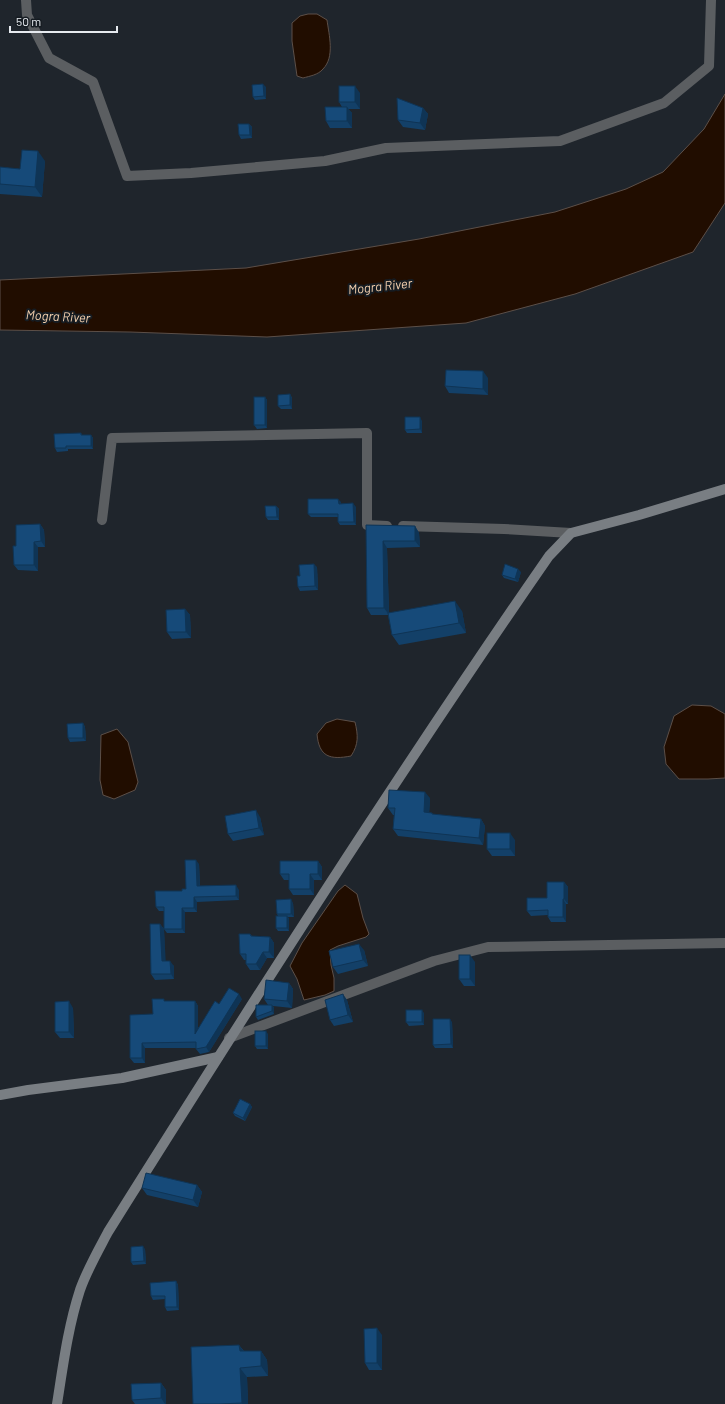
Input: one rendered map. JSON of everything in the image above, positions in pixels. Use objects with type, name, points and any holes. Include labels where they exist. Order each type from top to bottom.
[{"type":"street","points":[[26,0],[27,15],[48,58],[93,82],[127,176],[191,173],[325,161],[386,148],[560,141],[664,103],[709,66],[711,0]]},
{"type":"street","points":[[102,520],[112,438],[367,433],[367,525],[504,529],[570,533],[725,490]]},
{"type":"street","points":[[57,1404],[64,1359],[75,1308],[94,1258],[108,1232],[229,1038],[407,764],[549,556],[570,533]]},
{"type":"street","points":[[229,1038],[434,961],[488,947],[725,943]]},
{"type":"street","points":[[0,1095],[122,1078],[218,1057]]},
{"type":"water","points":[[317,14],[327,20],[330,39],[330,52],[327,64],[319,73],[303,78],[297,76],[292,41],[292,23],[300,16]]},
{"type":"water","name":"Mogra River","points":[[725,94],[725,203],[693,252],[575,294],[466,323],[267,337],[130,332],[0,330],[0,280],[246,268],[419,239],[555,212],[626,189],[663,172],[704,129]]},
{"type":"water","points":[[692,705],[711,706],[725,714],[725,778],[679,779],[666,764],[664,747],[674,716]]},
{"type":"water","points":[[337,719],[355,722],[357,739],[351,756],[332,757],[323,752],[320,748],[317,734],[326,723]]},
{"type":"water","points":[[117,729],[128,742],[138,782],[135,790],[114,799],[103,795],[100,780],[101,735]]},
{"type":"water","points":[[345,885],[357,894],[369,934],[366,937],[330,950],[334,978],[334,991],[325,995],[304,1000],[297,979],[290,966],[302,943],[338,891]]},
{"type":"building","points":[[263,84],[264,96],[253,97],[252,85]]},
{"type":"building","points":[[339,86],[355,86],[355,102],[339,102]]},
{"type":"building","points":[[397,98],[423,108],[420,123],[398,120]]},
{"type":"building","points":[[325,107],[347,107],[347,121],[326,121]]},
{"type":"building","points":[[238,124],[249,124],[250,135],[239,135]]},
{"type":"building","points":[[22,150],[38,151],[35,187],[0,184],[0,167],[20,169]]},
{"type":"building","points":[[446,370],[483,371],[483,389],[445,386]]},
{"type":"building","points":[[290,394],[290,405],[278,406],[278,395]]},
{"type":"building","points":[[254,397],[265,397],[265,425],[254,425]]},
{"type":"building","points":[[405,417],[420,417],[420,429],[405,430]]},
{"type":"building","points":[[81,433],[81,435],[91,435],[91,446],[66,446],[66,448],[55,448],[54,434]]},
{"type":"building","points":[[308,499],[338,499],[339,504],[353,503],[354,522],[338,522],[338,514],[308,514]]},
{"type":"building","points":[[265,506],[276,506],[277,517],[266,517]]},
{"type":"building","points":[[40,524],[41,541],[34,542],[34,565],[14,565],[13,546],[16,546],[16,525]]},
{"type":"building","points":[[366,525],[415,526],[415,541],[383,541],[384,608],[367,608]]},
{"type":"building","points":[[314,564],[315,586],[298,587],[297,576],[300,576],[299,565]]},
{"type":"building","points":[[505,564],[518,569],[515,579],[502,575]]},
{"type":"building","points":[[455,601],[459,623],[392,635],[388,613]]},
{"type":"building","points":[[185,609],[186,632],[167,632],[166,610]]},
{"type":"building","points":[[83,723],[83,738],[68,738],[67,724]]},
{"type":"building","points":[[389,790],[425,792],[424,812],[481,819],[479,838],[393,829],[395,808],[388,808]]},
{"type":"building","points":[[256,810],[259,828],[228,834],[225,816]]},
{"type":"building","points":[[487,833],[510,833],[510,849],[487,849]]},
{"type":"building","points":[[185,860],[196,860],[197,886],[236,885],[236,896],[194,897],[194,908],[182,908],[182,929],[164,929],[164,907],[156,907],[155,891],[182,891],[182,889],[186,889]]},
{"type":"building","points":[[280,861],[318,861],[318,874],[310,874],[310,889],[289,889],[289,874],[280,874]]},
{"type":"building","points":[[547,882],[564,882],[563,917],[548,917],[548,910],[527,911],[527,898],[547,898]]},
{"type":"building","points":[[291,899],[291,914],[277,914],[276,900]]},
{"type":"building","points":[[276,916],[287,916],[287,928],[276,928]]},
{"type":"building","points":[[150,924],[160,924],[162,961],[170,961],[171,974],[151,974]]},
{"type":"building","points":[[239,934],[270,937],[269,952],[263,952],[256,964],[246,964],[246,954],[240,954]]},
{"type":"building","points":[[359,944],[363,960],[333,967],[329,951]]},
{"type":"building","points":[[459,955],[470,955],[470,979],[459,979]]},
{"type":"building","points":[[266,980],[289,983],[287,1001],[264,999]]},
{"type":"building","points":[[229,988],[239,994],[206,1047],[196,1049],[196,1042],[142,1043],[142,1058],[130,1058],[130,1015],[153,1014],[152,999],[164,999],[164,1001],[195,1001],[195,1034],[215,1001],[219,1004]]},
{"type":"building","points":[[343,994],[348,1015],[330,1020],[325,1000]]},
{"type":"building","points":[[69,1001],[69,1032],[55,1032],[55,1002]]},
{"type":"building","points":[[256,1005],[272,1005],[272,1011],[256,1017]]},
{"type":"building","points":[[406,1010],[422,1010],[422,1022],[406,1022]]},
{"type":"building","points":[[433,1019],[450,1019],[451,1044],[433,1045]]},
{"type":"building","points":[[255,1031],[266,1031],[266,1046],[255,1046]]},
{"type":"building","points":[[240,1099],[250,1104],[243,1118],[233,1113]]},
{"type":"building","points":[[146,1173],[197,1185],[193,1200],[142,1188]]},
{"type":"building","points":[[143,1246],[144,1261],[131,1262],[131,1247]]},
{"type":"building","points":[[176,1281],[177,1307],[165,1307],[165,1296],[151,1296],[150,1283]]},
{"type":"building","points":[[377,1328],[377,1363],[365,1363],[364,1329]]},
{"type":"building","points":[[239,1345],[240,1351],[261,1351],[261,1366],[240,1368],[242,1403],[193,1404],[191,1347]]},
{"type":"building","points":[[161,1383],[161,1398],[132,1400],[131,1384]]}]
